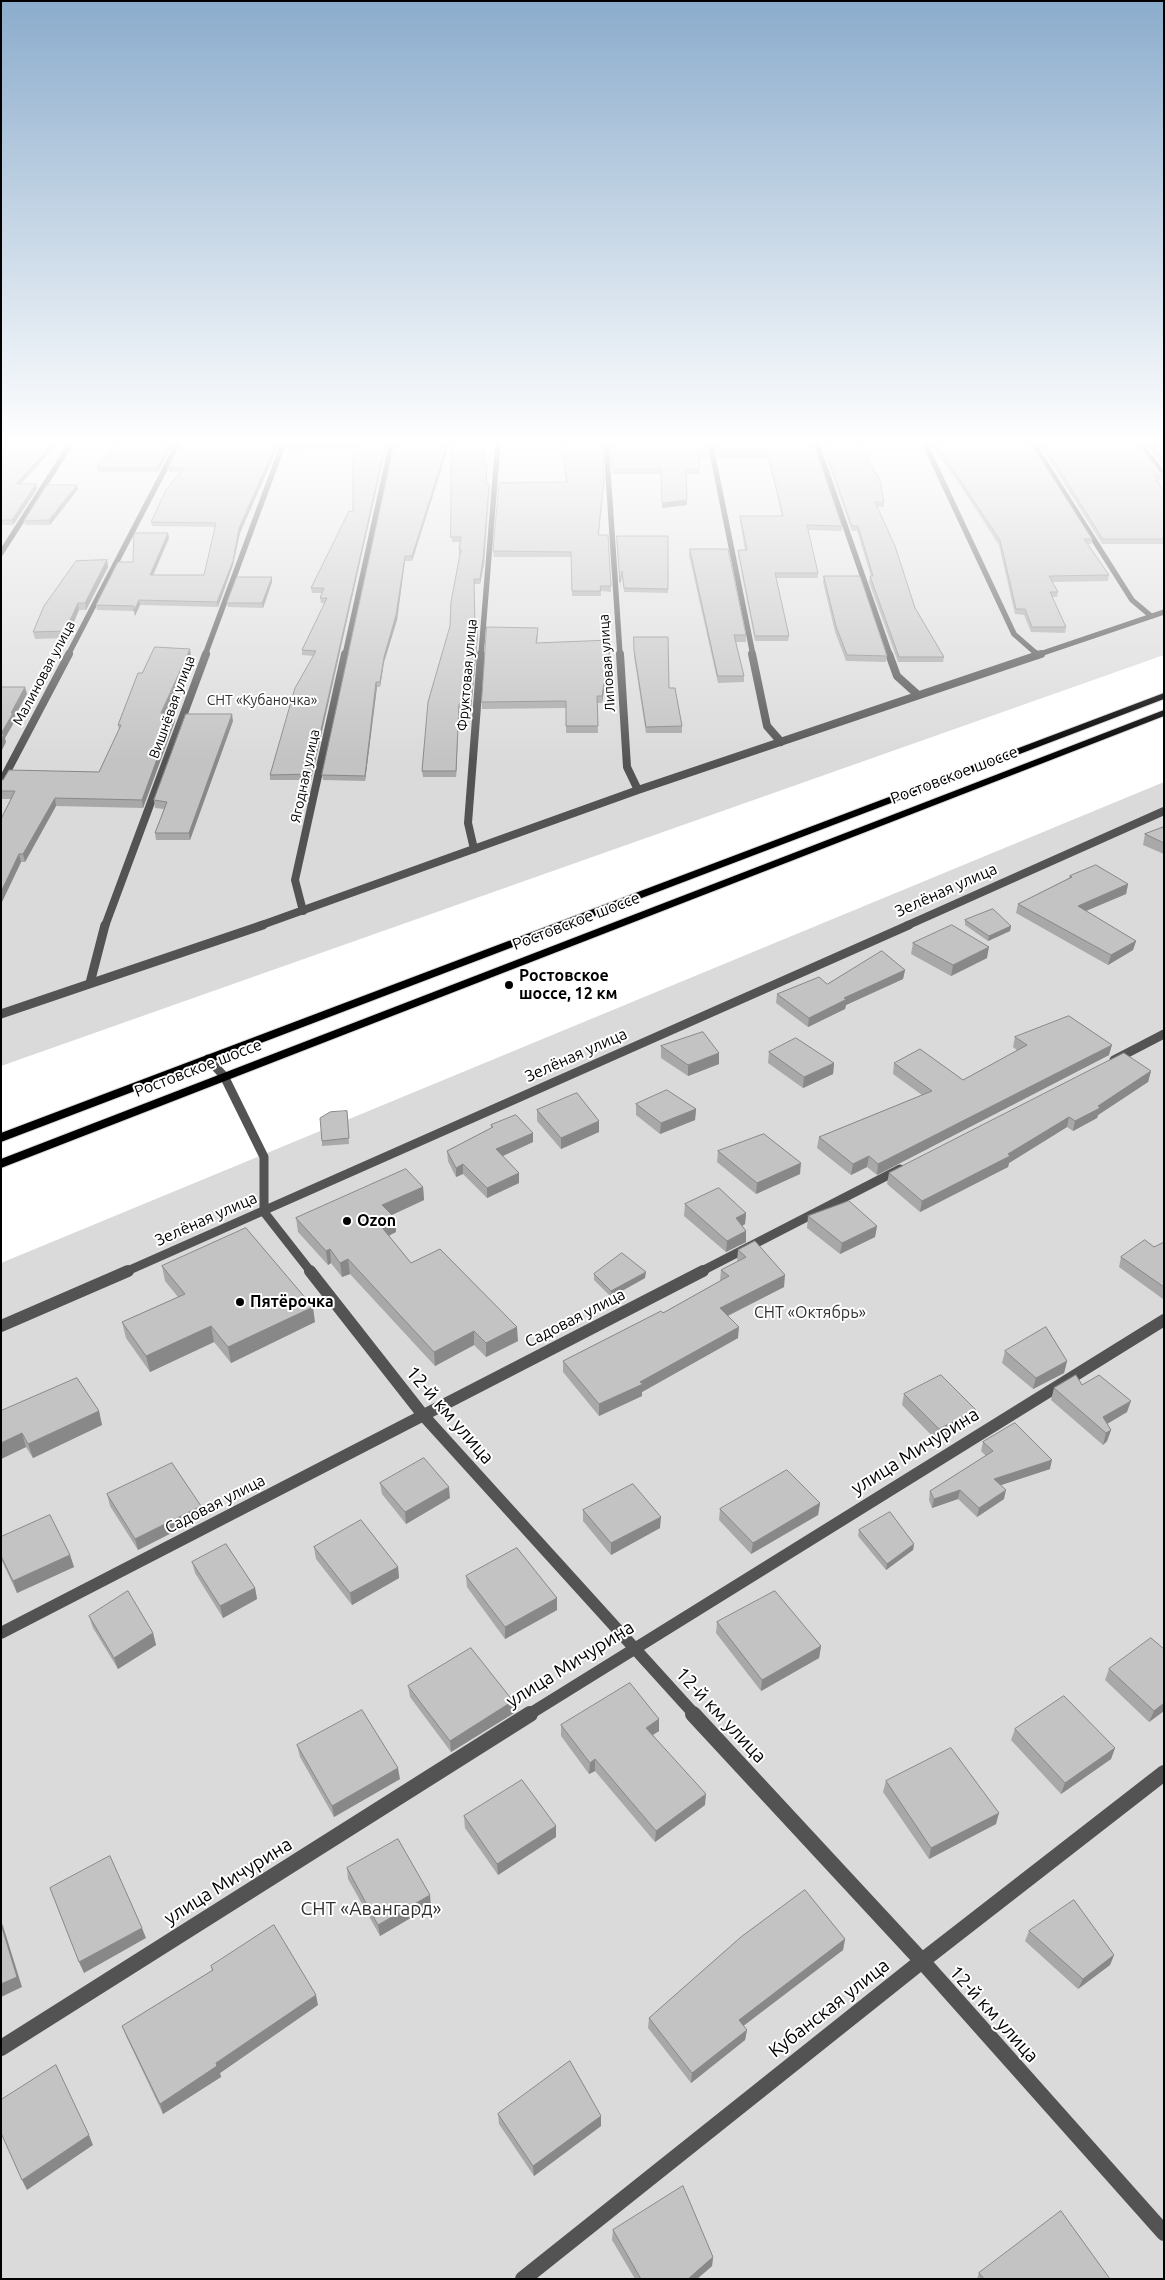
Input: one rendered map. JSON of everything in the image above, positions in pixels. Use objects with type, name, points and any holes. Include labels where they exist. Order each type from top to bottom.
[{"type":"highway","name":"Ростовское шоссе","points":[[1,1138],[1164,696]]},
{"type":"highway","name":"Ростовское шоссе","points":[[1,1164],[1164,713]]},
{"type":"street","name":"Малиновая улица","points":[[1,783],[123,548]]},
{"type":"street","name":"Вишнёвая улица","points":[[90,983],[102,933],[245,548]]},
{"type":"street","name":"Ягодная улица","points":[[303,911],[295,880],[368,548]]},
{"type":"street","name":"Фруктовая улица","points":[[474,849],[468,823],[490,548]]},
{"type":"street","name":"Липовая улица","points":[[613,548],[626,767],[638,790]]},
{"type":"street","points":[[731,548],[767,726],[782,742]]},
{"type":"street","points":[[853,548],[897,676],[918,695]]},
{"type":"street","points":[[974,548],[1014,634],[1038,654]]},
{"type":"street","points":[[1099,548],[1132,600],[1152,616]]},
{"type":"street","points":[[1,1014],[303,911],[638,790],[1164,612]]},
{"type":"street","name":"Зелёная улица","points":[[1,1326],[264,1212],[1164,811]]},
{"type":"street","points":[[1102,1065],[1164,1034]]},
{"type":"street","points":[[208,1059],[224,1076],[264,1156],[264,1212]]},
{"type":"street","name":"Садовая улица","points":[[1,1633],[908,1165]]},
{"type":"street","name":"12-й км улица","points":[[264,1212],[423,1415],[633,1648],[922,1961],[1164,2233]]},
{"type":"street","name":"улица Мичурина","points":[[1,2048],[633,1648],[1164,1320]]},
{"type":"street","name":"Кубанская улица","points":[[523,2279],[922,1961],[1164,1773]]},
{"type":"green space","name":"СНТ «Кубаночка»","points":[[1,548],[1164,548],[1164,655],[1,1066]]},
{"type":"green space","points":[[1164,782],[1164,2279],[1,2279],[1,1263]]},
{"type":"building","points":[[133,548],[161,548],[150,575],[204,575],[210,548],[235,548],[233,561],[217,602],[139,600],[134,611],[134,606],[96,605],[118,562],[133,562]]},
{"type":"building","points":[[331,548],[362,548],[311,774],[270,775],[295,688],[316,651],[302,650],[327,598],[320,598],[324,588],[311,588]]},
{"type":"building","points":[[372,548],[414,548],[412,556],[405,556],[396,615],[384,657],[380,682],[376,682],[365,776],[322,775]]},
{"type":"building","points":[[484,548],[480,579],[474,579],[475,628],[478,628],[471,704],[459,704],[456,771],[422,771],[428,702],[450,626],[451,602],[461,549],[459,549]]},
{"type":"building","points":[[493,548],[609,548],[611,586],[600,586],[601,591],[572,591],[571,552],[493,551]]},
{"type":"building","points":[[618,548],[668,548],[668,589],[624,588],[622,571],[620,582]]},
{"type":"building","points":[[747,548],[812,548],[818,573],[775,573],[789,636],[755,636],[738,550],[747,550]]},
{"type":"building","points":[[865,548],[896,548],[915,608],[944,657],[899,657],[870,576],[873,576]]},
{"type":"building","points":[[1002,548],[1091,548],[1109,575],[1049,576],[1058,592],[1050,592],[1066,627],[1032,627],[1025,609],[1016,609]]},
{"type":"building","points":[[690,549],[728,549],[746,635],[734,635],[744,676],[718,676]]},
{"type":"building","points":[[107,560],[85,603],[78,603],[65,631],[33,632],[44,606],[76,561]]},
{"type":"building","points":[[824,576],[860,576],[887,656],[847,655],[836,626]]},
{"type":"building","points":[[237,577],[272,577],[262,603],[227,603]]},
{"type":"building","points":[[487,627],[538,628],[536,643],[611,640],[602,696],[597,696],[598,726],[566,726],[566,701],[482,702]]},
{"type":"building","points":[[634,637],[668,637],[669,688],[675,688],[682,726],[646,727],[634,650]]},
{"type":"building","points":[[155,647],[190,649],[161,713],[174,713],[142,800],[55,798],[23,854],[19,854],[1,892],[1,819],[15,791],[1,791],[1,780],[3,780],[9,770],[99,772],[121,725],[118,725],[138,673],[142,673]]},
{"type":"building","points":[[1,687],[25,687],[1,734]]},
{"type":"building","points":[[186,714],[232,714],[189,833],[155,833],[167,802],[154,800]]},
{"type":"building","points":[[1164,827],[1164,843],[1145,834]]},
{"type":"building","points":[[1096,865],[1128,884],[1078,906],[1136,941],[1111,955],[1018,904],[1072,877],[1070,876]]},
{"type":"building","points":[[993,909],[1011,926],[989,936],[965,920]]},
{"type":"building","points":[[952,925],[989,947],[953,965],[913,943]]},
{"type":"building","points":[[882,951],[905,970],[844,998],[847,999],[809,1018],[777,994],[819,977],[827,984]]},
{"type":"building","points":[[1069,1016],[1112,1045],[878,1164],[869,1156],[853,1164],[819,1137],[932,1091],[894,1063],[920,1049],[963,1080],[1027,1045],[1015,1037]]},
{"type":"building","points":[[703,1032],[719,1053],[688,1065],[661,1046]]},
{"type":"building","points":[[796,1038],[834,1063],[804,1077],[769,1052]]},
{"type":"building","points":[[1124,1053],[1151,1071],[1098,1106],[1100,1108],[1075,1121],[1069,1117],[1008,1154],[1010,1156],[922,1201],[889,1173]]},
{"type":"building","points":[[667,1090],[696,1109],[661,1123],[636,1104]]},
{"type":"building","points":[[577,1093],[599,1121],[561,1138],[537,1110]]},
{"type":"building","points":[[347,1111],[349,1138],[322,1141],[320,1118],[330,1112]]},
{"type":"building","points":[[516,1115],[533,1133],[496,1149],[519,1173],[487,1188],[463,1164],[456,1168],[447,1151],[493,1127],[491,1125]]},
{"type":"building","points":[[764,1134],[801,1163],[757,1183],[718,1151]]},
{"type":"building","points":[[406,1169],[423,1187],[382,1205],[395,1218],[380,1225],[411,1263],[440,1249],[517,1327],[486,1343],[474,1331],[434,1352],[348,1259],[340,1263],[330,1249],[326,1251],[296,1218]]},
{"type":"building","points":[[719,1188],[746,1213],[736,1218],[746,1231],[727,1241],[685,1204]]},
{"type":"building","points":[[849,1201],[877,1226],[842,1243],[808,1216]]},
{"type":"building","name":"Пятёрочка","points":[[246,1228],[313,1307],[228,1347],[211,1326],[146,1356],[122,1322],[185,1294],[162,1266]]},
{"type":"building","points":[[1145,1240],[1154,1247],[1164,1242],[1164,1287],[1121,1257]]},
{"type":"building","points":[[755,1241],[785,1275],[720,1308],[739,1327],[640,1382],[643,1384],[599,1404],[563,1361],[661,1311],[663,1313],[729,1276],[721,1270],[746,1257],[738,1250]]},
{"type":"building","points":[[622,1253],[646,1272],[611,1291],[594,1274]]},
{"type":"building","points":[[1046,1327],[1067,1361],[1036,1378],[1005,1351]]},
{"type":"building","points":[[941,1375],[976,1410],[939,1429],[904,1394]]},
{"type":"building","points":[[1076,1375],[1082,1385],[1099,1375],[1131,1401],[1103,1417],[1111,1430],[1106,1433],[1054,1388]]},
{"type":"building","points":[[77,1378],[99,1411],[28,1444],[22,1433],[1,1443],[1,1411]]},
{"type":"building","points":[[1015,1423],[1052,1460],[994,1479],[1006,1490],[979,1508],[960,1490],[934,1499],[930,1491],[993,1451],[983,1442]]},
{"type":"building","points":[[424,1458],[449,1487],[405,1512],[380,1483]]},
{"type":"building","points":[[172,1463],[201,1506],[135,1539],[107,1494]]},
{"type":"building","points":[[787,1470],[820,1503],[753,1543],[720,1509]]},
{"type":"building","points":[[633,1484],[661,1517],[611,1543],[583,1510]]},
{"type":"building","points":[[890,1512],[914,1544],[887,1564],[859,1530]]},
{"type":"building","points":[[50,1515],[70,1555],[13,1581],[1,1556],[1,1537]]},
{"type":"building","points":[[361,1520],[398,1567],[350,1593],[314,1547]]},
{"type":"building","points":[[226,1544],[255,1588],[220,1606],[192,1562]]},
{"type":"building","points":[[517,1548],[557,1598],[505,1627],[466,1576]]},
{"type":"building","points":[[128,1591],[153,1633],[114,1658],[89,1616]]},
{"type":"building","points":[[775,1591],[821,1646],[762,1680],[717,1622]]},
{"type":"building","points":[[1151,1638],[1164,1649],[1164,1703],[1154,1711],[1109,1669]]},
{"type":"building","points":[[471,1648],[513,1701],[450,1741],[408,1686]]},
{"type":"building","points":[[630,1683],[659,1719],[646,1728],[706,1794],[656,1831],[595,1759],[590,1763],[561,1725]]},
{"type":"building","points":[[1064,1696],[1115,1748],[1065,1783],[1015,1729]]},
{"type":"building","points":[[362,1710],[398,1768],[332,1806],[297,1745]]},
{"type":"building","points":[[951,1748],[999,1813],[931,1848],[886,1781]]},
{"type":"building","points":[[522,1780],[556,1826],[497,1864],[464,1816]]},
{"type":"building","points":[[398,1839],[430,1895],[378,1925],[347,1868]]},
{"type":"building","points":[[110,1856],[142,1928],[79,1962],[50,1888]]},
{"type":"building","points":[[805,1890],[845,1939],[739,2020],[747,2030],[692,2073],[649,2018],[741,1937]]},
{"type":"building","points":[[1074,1900],[1114,1955],[1083,1979],[1029,1931]]},
{"type":"building","points":[[1,1924],[17,1977],[1,1984]]},
{"type":"building","points":[[274,1925],[316,1995],[216,2063],[217,2066],[160,2104],[122,2026],[213,1970],[211,1966]]},
{"type":"building","points":[[570,2061],[601,2116],[533,2166],[498,2114]]},
{"type":"building","points":[[56,2065],[89,2135],[22,2180],[1,2133],[1,2100]]},
{"type":"building","points":[[683,2186],[713,2257],[688,2279],[641,2279],[613,2230]]},
{"type":"building","points":[[1061,2211],[1110,2279],[984,2279],[979,2273]]},
{"type":"place","name":"Ростовское шоссе, 12 км","points":[[509,985]]},
{"type":"place","name":"Ozon","points":[[347,1221]]},
{"type":"place","name":"Пятёрочка","points":[[240,1302]]},
{"type":"park label","name":"СНТ «Октябрь»","points":[[810,1313]]},
{"type":"park label","name":"СНТ «Авангард»","points":[[371,1909]]}]
